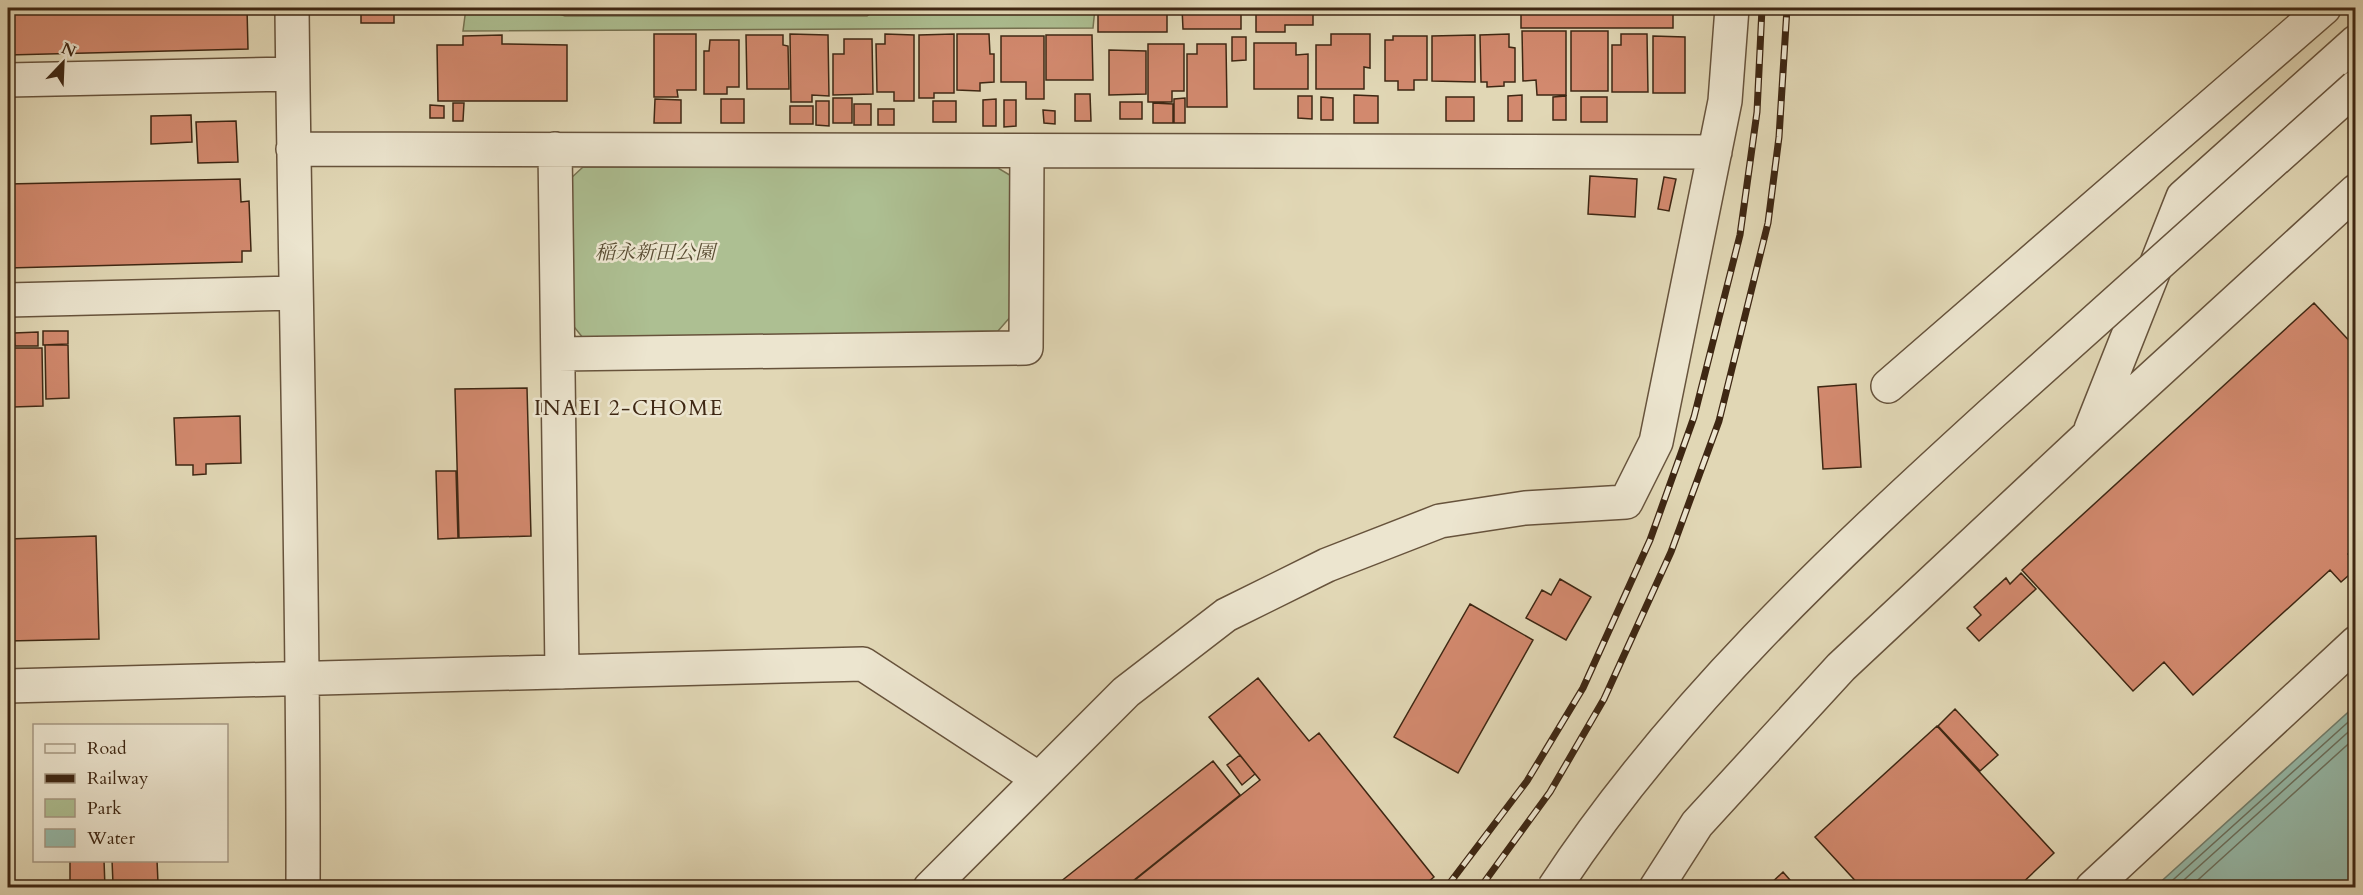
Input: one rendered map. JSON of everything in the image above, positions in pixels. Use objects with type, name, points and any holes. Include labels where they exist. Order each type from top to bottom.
[{"type":"street","points":[[292,8],[295,294],[304,678],[303,888]]},
{"type":"street","points":[[930,888],[1126,692],[1226,615],[1327,565],[1440,521],[1525,508],[1626,502],[1656,442],[1725,101],[1732,8]]},
{"type":"street","points":[[1888,386],[2324,8]]},
{"type":"street","points":[[2088,436],[2183,198],[2355,42]]},
{"type":"street","points":[[8,80],[292,74]]},
{"type":"street","points":[[1554,888],[1577,852],[1662,743],[1789,606],[1879,516],[2355,87]]},
{"type":"street","points":[[293,149],[1716,152]]},
{"type":"street","points":[[555,149],[562,672]]},
{"type":"street","points":[[558,354],[1026,348],[1027,150]]},
{"type":"street","points":[[1656,888],[1697,824],[1841,667],[2355,191]]},
{"type":"street","points":[[8,300],[295,294]]},
{"type":"street","points":[[2092,888],[2355,643]]},
{"type":"street","points":[[8,686],[863,664],[1039,779]]},
{"type":"green space","points":[[466,8],[542,8],[565,16],[867,16],[878,8],[1095,8],[1093,28],[463,31]]},
{"type":"green space","name":"稲永新田公園","points":[[583,167],[998,168],[1013,177],[1012,315],[998,331],[583,338],[571,323],[569,180]]},
{"type":"water","points":[[2355,706],[2355,887],[2155,887]]},
{"type":"building","points":[[8,8],[247,8],[248,49],[8,55]]},
{"type":"building","points":[[361,8],[394,8],[394,23],[361,23]]},
{"type":"building","points":[[1098,8],[1167,8],[1167,32],[1098,32]]},
{"type":"building","points":[[1182,8],[1241,8],[1241,29],[1183,29]]},
{"type":"building","points":[[1256,8],[1313,8],[1313,25],[1285,25],[1285,32],[1256,32]]},
{"type":"building","points":[[1673,8],[1673,28],[1521,28],[1521,9]]},
{"type":"building","points":[[1522,31],[1566,31],[1566,95],[1537,95],[1536,80],[1523,81]]},
{"type":"building","points":[[1571,31],[1608,31],[1608,91],[1571,91]]},
{"type":"building","points":[[654,34],[696,34],[696,90],[677,90],[678,97],[654,97]]},
{"type":"building","points":[[790,34],[828,35],[829,96],[812,95],[812,102],[791,102]]},
{"type":"building","points":[[885,34],[914,35],[914,101],[894,101],[894,92],[877,92],[876,44],[885,44]]},
{"type":"building","points":[[954,34],[954,93],[934,93],[934,98],[919,98],[919,35]]},
{"type":"building","points":[[957,34],[989,34],[990,54],[994,54],[994,82],[980,83],[980,91],[957,90]]},
{"type":"building","points":[[1331,34],[1370,34],[1370,68],[1364,67],[1364,89],[1316,89],[1316,45],[1331,45]]},
{"type":"building","points":[[1509,34],[1509,47],[1515,48],[1515,82],[1504,82],[1504,86],[1487,87],[1487,82],[1481,82],[1480,35]]},
{"type":"building","points":[[1621,34],[1647,34],[1648,92],[1612,92],[1612,45],[1621,45]]},
{"type":"building","points":[[502,35],[502,44],[567,45],[567,101],[438,101],[437,45],[463,45],[463,36]]},
{"type":"building","points":[[746,35],[783,35],[783,45],[788,46],[789,89],[747,89]]},
{"type":"building","points":[[1046,35],[1092,35],[1093,80],[1046,80]]},
{"type":"building","points":[[1475,35],[1475,82],[1432,81],[1432,36]]},
{"type":"building","points":[[1001,36],[1044,36],[1044,99],[1026,99],[1026,82],[1001,82]]},
{"type":"building","points":[[1393,36],[1427,36],[1427,80],[1414,80],[1414,90],[1398,90],[1398,81],[1385,81],[1385,40],[1393,40]]},
{"type":"building","points":[[1653,36],[1685,37],[1685,93],[1653,93]]},
{"type":"building","points":[[1232,37],[1246,37],[1246,60],[1232,61]]},
{"type":"building","points":[[844,39],[872,39],[873,94],[833,95],[833,54],[844,54]]},
{"type":"building","points":[[710,40],[739,40],[739,87],[727,87],[727,94],[704,94],[704,51],[709,51]]},
{"type":"building","points":[[1254,43],[1296,43],[1296,55],[1308,54],[1308,89],[1254,89]]},
{"type":"building","points":[[1148,44],[1184,44],[1184,91],[1172,91],[1172,102],[1148,102]]},
{"type":"building","points":[[1197,44],[1226,44],[1227,107],[1187,107],[1187,54],[1197,54]]},
{"type":"building","points":[[1109,50],[1146,51],[1146,94],[1109,95]]},
{"type":"building","points":[[1075,94],[1090,94],[1091,121],[1075,121]]},
{"type":"building","points":[[1354,95],[1378,96],[1378,123],[1354,123]]},
{"type":"building","points":[[1522,95],[1522,121],[1508,121],[1508,96]]},
{"type":"building","points":[[1298,96],[1312,96],[1312,119],[1298,118]]},
{"type":"building","points":[[1566,96],[1566,120],[1553,120],[1553,97]]},
{"type":"building","points":[[1321,97],[1333,98],[1333,120],[1321,120]]},
{"type":"building","points":[[1446,97],[1474,97],[1474,121],[1446,121]]},
{"type":"building","points":[[1581,97],[1607,97],[1607,122],[1581,122]]},
{"type":"building","points":[[833,98],[852,98],[852,123],[833,123]]},
{"type":"building","points":[[1185,98],[1185,123],[1174,123],[1174,99]]},
{"type":"building","points":[[655,99],[681,100],[681,123],[654,123]]},
{"type":"building","points":[[721,99],[744,99],[744,123],[721,123]]},
{"type":"building","points":[[996,99],[996,126],[983,126],[983,100]]},
{"type":"building","points":[[1004,100],[1016,100],[1016,126],[1004,127]]},
{"type":"building","points":[[816,101],[829,101],[829,126],[816,125]]},
{"type":"building","points":[[933,101],[956,101],[956,122],[933,122]]},
{"type":"building","points":[[1120,102],[1142,102],[1142,119],[1120,119]]},
{"type":"building","points":[[453,103],[464,103],[463,121],[453,121]]},
{"type":"building","points":[[1153,103],[1173,104],[1173,123],[1153,123]]},
{"type":"building","points":[[854,104],[871,104],[871,125],[854,125]]},
{"type":"building","points":[[430,105],[444,106],[444,118],[430,118]]},
{"type":"building","points":[[790,106],[813,106],[813,124],[790,124]]},
{"type":"building","points":[[878,109],[894,109],[894,125],[878,125]]},
{"type":"building","points":[[1043,110],[1055,111],[1055,124],[1044,123]]},
{"type":"building","points":[[191,115],[192,142],[151,144],[151,116]]},
{"type":"building","points":[[236,121],[238,162],[198,163],[196,122]]},
{"type":"building","points":[[1590,176],[1637,179],[1635,217],[1588,214]]},
{"type":"building","points":[[1664,177],[1676,179],[1669,211],[1658,209]]},
{"type":"building","points":[[240,179],[241,202],[249,201],[251,251],[242,251],[242,262],[8,268],[8,184]]},
{"type":"building","points":[[2314,303],[2356,348],[2356,547],[2348,554],[2356,562],[2356,569],[2341,582],[2330,570],[2193,695],[2164,662],[2133,691],[2022,570]]},
{"type":"building","points":[[13,320],[13,339],[8,339],[8,321]]},
{"type":"building","points":[[43,331],[68,331],[68,344],[43,345]]},
{"type":"building","points":[[38,332],[38,346],[15,346],[14,333]]},
{"type":"building","points":[[45,345],[68,345],[69,398],[46,399]]},
{"type":"building","points":[[8,347],[11,400],[8,400]]},
{"type":"building","points":[[12,348],[42,348],[43,406],[13,407]]},
{"type":"building","points":[[1856,384],[1861,467],[1823,469],[1818,387]]},
{"type":"building","points":[[527,388],[531,536],[459,538],[455,389]]},
{"type":"building","points":[[240,416],[241,463],[206,464],[206,474],[193,475],[193,465],[176,465],[174,418]]},
{"type":"building","points":[[436,471],[456,471],[458,538],[438,539]]},
{"type":"building","points":[[96,536],[99,639],[8,641],[8,539]]},
{"type":"building","points":[[2021,573],[2036,589],[1979,641],[1967,628],[1981,615],[1974,607],[2006,578],[2010,584]]},
{"type":"building","points":[[1560,579],[1591,597],[1566,640],[1526,618],[1542,590],[1551,595]]},
{"type":"building","points":[[1470,604],[1533,640],[1458,773],[1394,737]]},
{"type":"building","points":[[1258,678],[1309,741],[1319,733],[1434,877],[1421,888],[1125,888],[1260,780],[1209,717]]},
{"type":"building","points":[[1955,709],[1998,755],[1980,771],[1938,726]]},
{"type":"building","points":[[1937,726],[2054,853],[2017,888],[1862,888],[1815,837]]},
{"type":"building","points":[[1240,755],[1255,774],[1242,785],[1227,765]]},
{"type":"building","points":[[1213,761],[1240,795],[1124,888],[1055,886]]},
{"type":"building","points":[[70,862],[104,862],[105,888],[70,888]]},
{"type":"building","points":[[112,862],[157,862],[158,883],[113,884]]},
{"type":"building","points":[[1783,872],[1797,888],[1766,888]]},
{"type":"railway","points":[[1446,888],[1527,781],[1583,688],[1650,540],[1694,417],[1740,235],[1757,112],[1762,8]]},
{"type":"railway","points":[[1480,888],[1550,792],[1604,699],[1671,552],[1719,421],[1768,223],[1779,137],[1787,8]]},
{"type":"district","name":"INAEI 2-CHOME","points":[[629,408]]}]
